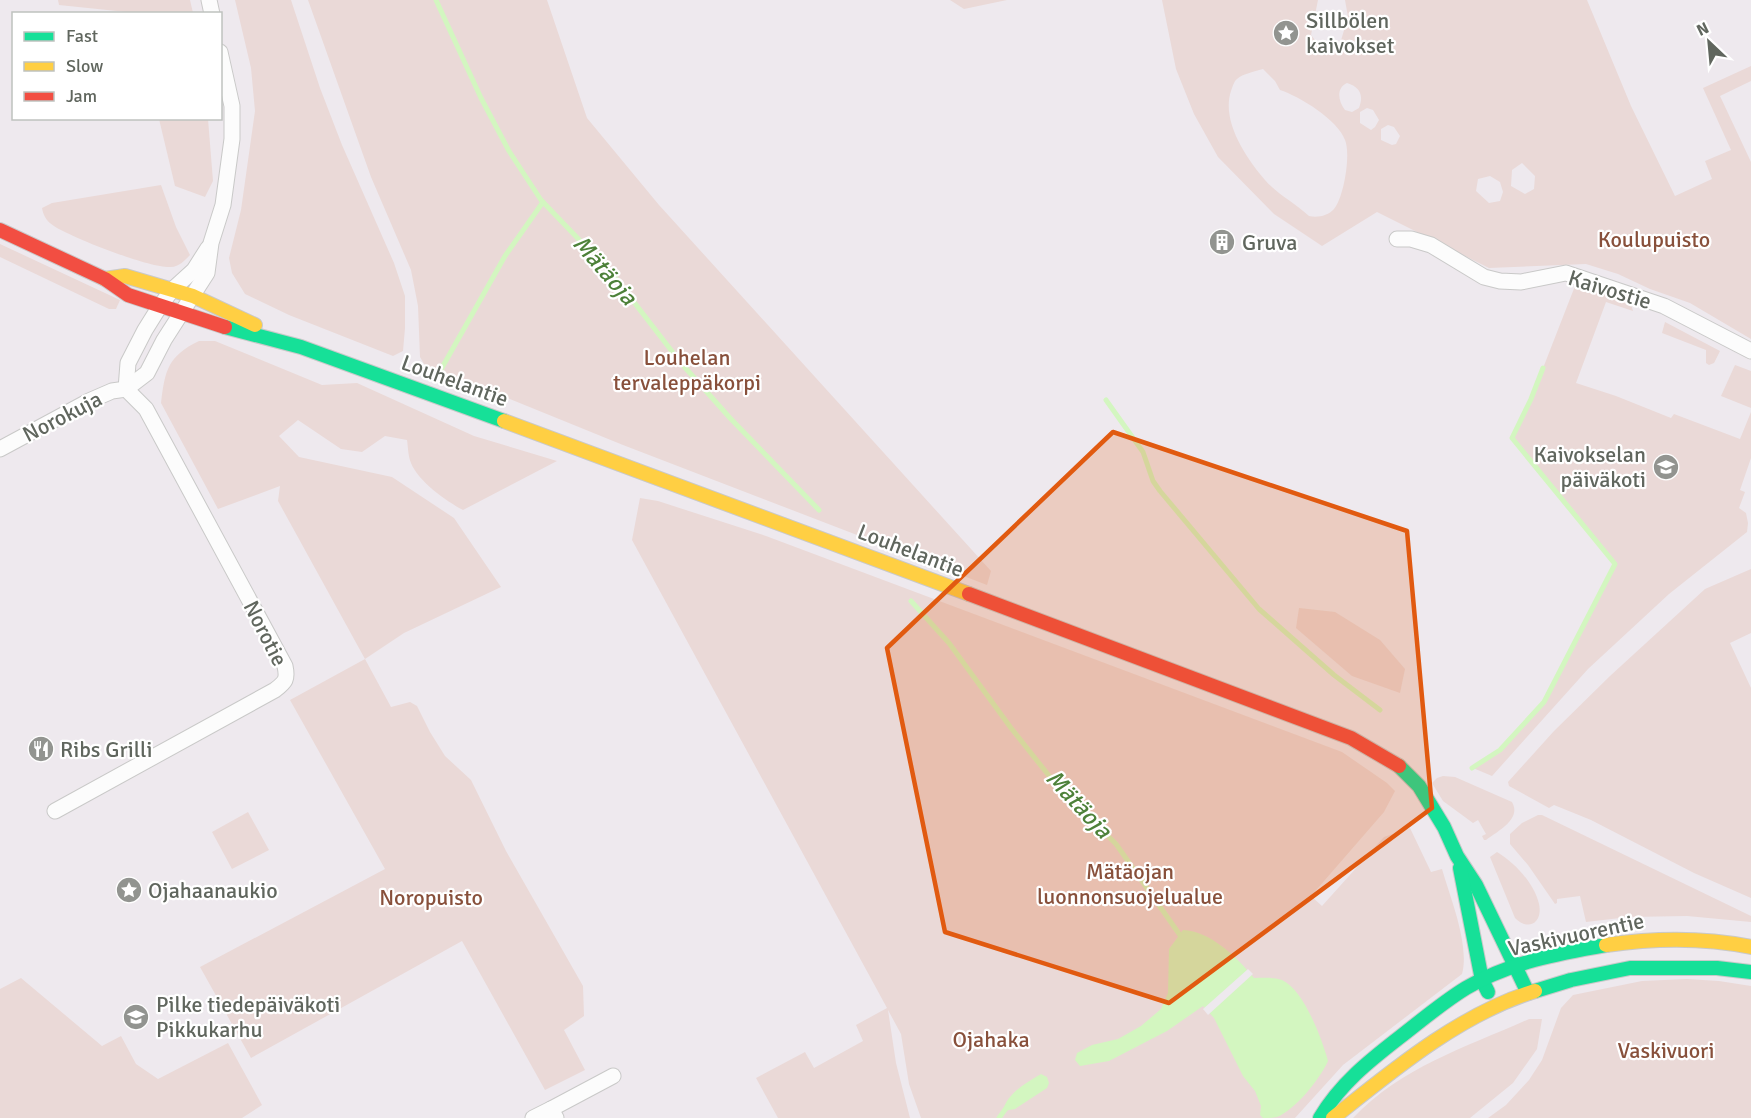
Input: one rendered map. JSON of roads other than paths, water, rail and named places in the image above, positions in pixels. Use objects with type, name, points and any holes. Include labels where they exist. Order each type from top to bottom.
[{"type":"main road","name":"Louhelantie","points":[[0,230],[105,279],[120,291],[220,326],[301,347]]},
{"type":"main road","name":"Louhelantie","points":[[105,279],[125,276],[193,296],[301,347],[621,463],[1351,738],[1396,763],[1419,786],[1444,827],[1457,856],[1476,885],[1528,993]]},
{"type":"main road","name":"Louhelantie","points":[[1457,856],[1482,980],[1495,1007]]},
{"type":"main road","name":"Vaskivuorentie","points":[[1320,1118],[1327,1103],[1358,1070],[1467,987],[1515,965],[1604,945],[1659,938],[1723,940],[1751,947]]},
{"type":"main road","name":"Vaskivuorentie","points":[[1333,1118],[1437,1039],[1495,1007],[1528,993],[1571,980],[1630,968],[1717,968],[1751,972]]},
{"type":"street","points":[[211,243],[223,205],[232,139],[232,106],[222,61]]},
{"type":"street","name":"Kaivostie","points":[[1397,239],[1411,239],[1431,245],[1484,277],[1500,281],[1521,282],[1566,273],[1664,306],[1751,351]]},
{"type":"street","name":"Norokuja","points":[[126,389],[128,363],[160,306],[172,290],[194,270],[211,243]]},
{"type":"street","name":"Norokuja","points":[[0,449],[89,401],[112,391],[126,389],[147,373],[164,340],[207,273],[211,243]]},
{"type":"street","name":"Norotie","points":[[55,811],[275,690],[286,682],[288,677],[285,666],[147,408],[126,389]]},
{"type":"street","points":[[533,1118],[553,1113],[613,1076]]},
{"type":"waterway","name":"Mätäoja","points":[[436,0],[481,98],[509,151],[541,200],[613,275],[681,363],[730,418],[819,510]]},
{"type":"waterway","points":[[439,373],[505,256],[543,202]]},
{"type":"waterway","points":[[1472,768],[1500,750],[1544,702],[1615,564],[1512,438],[1543,368]]},
{"type":"waterway","points":[[1106,400],[1143,452],[1153,481],[1160,491],[1259,609],[1334,675],[1380,710]]},
{"type":"waterway","name":"Mätäoja","points":[[911,601],[949,643],[1011,728],[1058,787],[1116,844],[1182,938]]},
{"type":"waterway","points":[[999,1118],[1007,1107]]},
{"type":"place","name":"Sillbölen kaivokset","points":[[1286,33]]},
{"type":"place","name":"Gruva","points":[[1222,242]]},
{"type":"place","name":"Kaivokselan päiväkoti","points":[[1666,467]]},
{"type":"place","name":"Ribs Grilli","points":[[41,749]]},
{"type":"place","name":"Ojahaanaukio","points":[[129,890]]},
{"type":"place","name":"Pilke tiedepäiväkoti Pikkukarhu","points":[[136,1017]]},
{"type":"park label","name":"Koulupuisto","points":[[1654,239]]},
{"type":"park label","name":"Louhelan tervaleppäkorpi","points":[[687,370]]},
{"type":"park label","name":"Mätäojan luonnonsuojelualue","points":[[1130,884]]},
{"type":"park label","name":"Noropuisto","points":[[431,897]]},
{"type":"park label","name":"Ojahaka","points":[[991,1039]]},
{"type":"park label","name":"Vaskivuori","points":[[1666,1050]]}]
